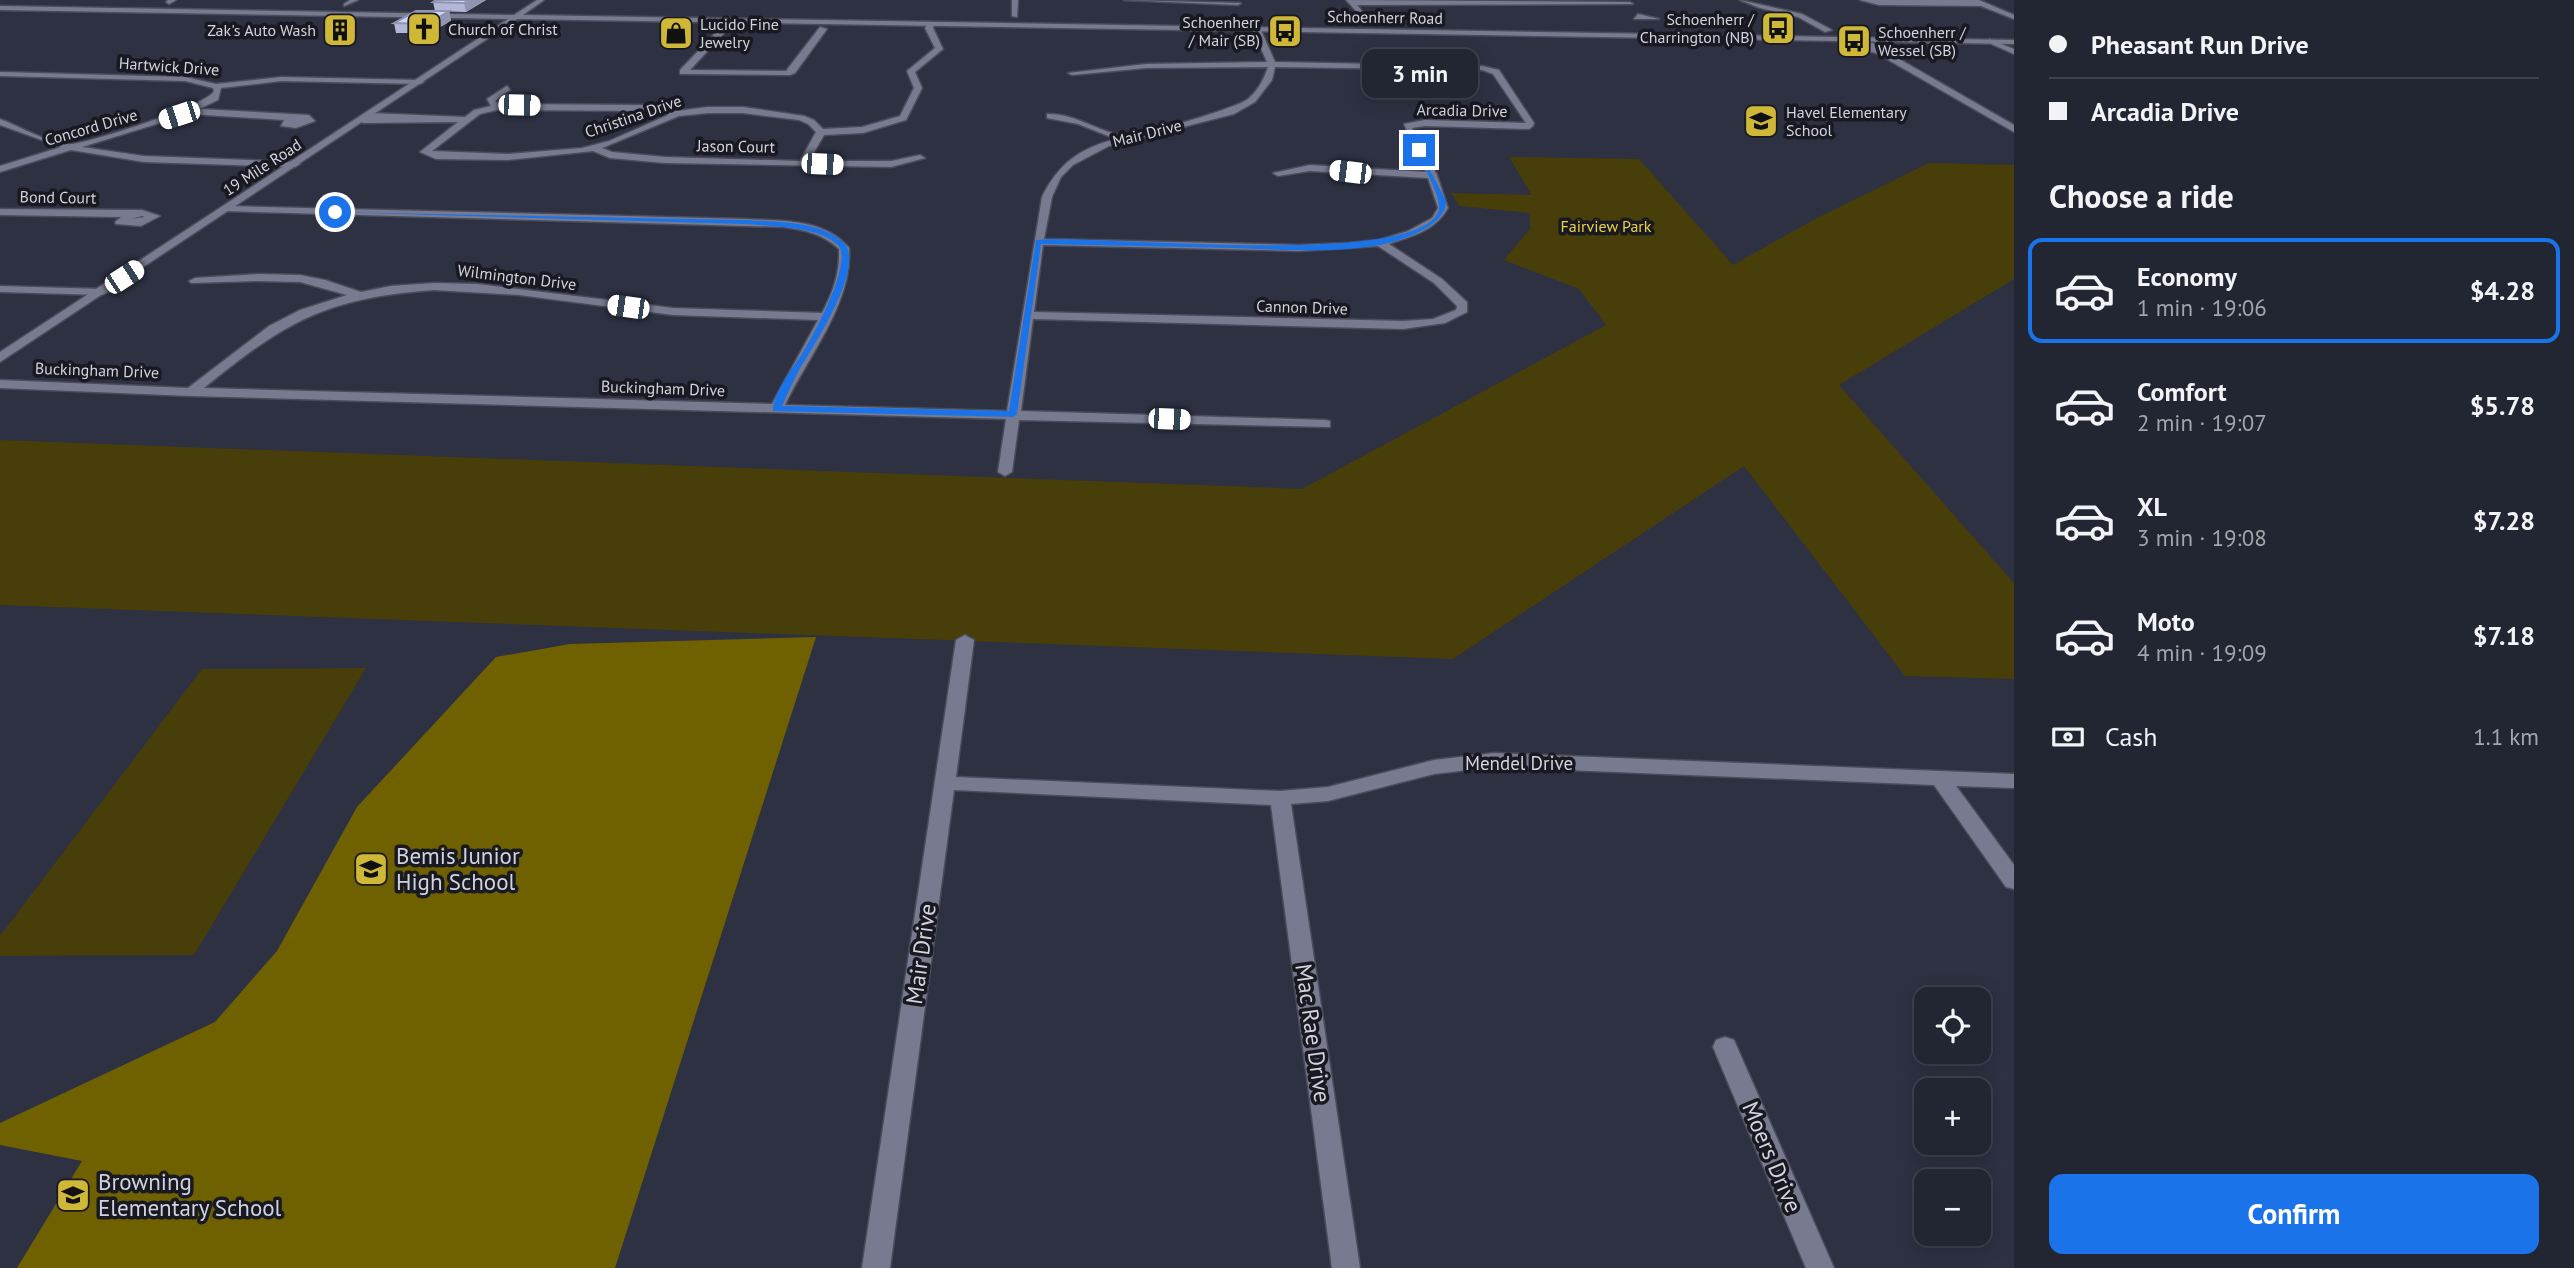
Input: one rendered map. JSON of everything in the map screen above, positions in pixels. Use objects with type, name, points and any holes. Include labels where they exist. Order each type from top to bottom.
[{"type":"street","points":[[9,8],[34,5],[45,0]]},
{"type":"street","points":[[346,5],[355,0]]},
{"type":"street","name":"19 Mile Road","points":[[0,358],[541,0]]},
{"type":"street","points":[[1015,0],[1015,16]]},
{"type":"street","points":[[1127,0],[1238,1],[1243,11]]},
{"type":"street","points":[[1743,0],[1800,15],[1828,30]]},
{"type":"street","points":[[1863,0],[1981,4]]},
{"type":"street","points":[[1973,0],[2014,18]]},
{"type":"street","points":[[155,1],[182,2]]},
{"type":"street","points":[[1350,1],[1626,2],[1640,15],[1636,18],[1656,19],[1651,17]]},
{"type":"street","points":[[1350,1],[1368,22]]},
{"type":"street","name":"Schoenherr Road","points":[[234,3],[1423,23],[2014,42]]},
{"type":"street","points":[[282,12],[290,7],[313,4]]},
{"type":"street","points":[[0,8],[710,19],[823,25],[835,21],[932,27],[932,37],[939,49],[911,71],[918,88],[903,118],[863,130],[821,132],[803,163]]},
{"type":"street","points":[[710,19],[731,16],[734,14],[732,12]]},
{"type":"street","points":[[862,22],[862,17],[879,14]]},
{"type":"street","points":[[748,20],[743,25],[724,29],[683,72],[785,74],[792,71],[823,25]]},
{"type":"street","name":"Schoenherr Road","points":[[932,27],[943,23],[1410,31],[1553,29],[2014,33]]},
{"type":"street","points":[[1410,31],[1429,27],[1423,23]]},
{"type":"street","points":[[1072,73],[1185,65],[1272,65],[1256,28]]},
{"type":"street","points":[[1992,41],[2014,52]]},
{"type":"street","points":[[1881,52],[2014,129]]},
{"type":"street","name":"Arcadia Drive","points":[[1038,242],[1299,248],[1380,243],[1422,229],[1440,215],[1443,201],[1407,126],[1529,126],[1530,123],[1496,72],[1487,69],[1272,65]]},
{"type":"street","name":"Mair Drive","points":[[1005,472],[1038,242],[1047,197],[1057,176],[1082,156],[1123,138],[1231,112],[1252,100],[1263,89],[1272,65]]},
{"type":"street","name":"Hartwick Drive","points":[[0,74],[185,79],[216,86],[281,79],[419,82]]},
{"type":"street","name":"Concord Drive","points":[[0,169],[189,111],[215,98],[218,91],[216,86]]},
{"type":"street","points":[[497,107],[490,101],[507,88]]},
{"type":"street","points":[[366,118],[466,120],[477,112],[497,107],[651,108],[677,114]]},
{"type":"street","name":"Christina Drive","points":[[466,120],[426,150],[426,154],[529,156],[594,148],[677,114],[708,110],[743,110],[800,118],[811,122],[821,132]]},
{"type":"street","points":[[189,111],[296,125],[312,120],[296,118],[281,121]]},
{"type":"street","points":[[1050,117],[1080,122],[1123,138]]},
{"type":"street","points":[[1,123],[25,135],[109,157],[153,161],[295,164]]},
{"type":"street","name":"Jason Court","points":[[594,148],[610,155],[665,160],[875,165],[920,158]]},
{"type":"street","points":[[1278,173],[1310,168],[1432,174]]},
{"type":"street","points":[[227,209],[744,222],[795,226],[831,237],[844,248],[846,265],[827,317],[776,409]]},
{"type":"street","name":"Bond Court","points":[[0,212],[118,218],[152,213],[155,216],[135,224],[122,223],[118,218]]},
{"type":"street","name":"Cannon Drive","points":[[1027,315],[1403,325],[1432,323],[1461,312],[1463,305],[1451,292],[1380,243]]},
{"type":"street","points":[[195,281],[255,278],[313,280],[332,283],[360,296]]},
{"type":"street","name":"Wilmington Drive","points":[[191,392],[275,327],[303,313],[360,296],[421,286],[462,285],[656,310],[827,317]]},
{"type":"street","points":[[0,289],[102,292]]},
{"type":"street","name":"Buckingham Drive","points":[[0,384],[191,392],[1325,424]]},
{"type":"street","name":"Mair Drive","points":[[876,1268],[965,640]]},
{"type":"street","name":"Mendel Drive","points":[[945,783],[1280,798],[1328,794],[1434,767],[1494,760],[2014,781]]},
{"type":"street","points":[[1941,779],[2014,881]]},
{"type":"street","name":"Mac Rae Drive","points":[[1280,798],[1346,1268]]},
{"type":"street","name":"Moers Drive","points":[[1725,1046],[1820,1268]]},
{"type":"green space","name":"Fairview Park","points":[[1509,157],[1639,159],[1733,265],[1817,218],[1929,163],[2014,165],[2014,279],[1839,385],[2014,583],[2014,679],[1905,676],[1744,466],[1453,659],[0,605],[0,440],[1302,489],[1606,325],[1579,289],[1504,260],[1530,229],[1530,213],[1460,206],[1451,193],[1532,195]]},
{"type":"green space","points":[[366,668],[194,955],[0,956],[0,936],[202,669]]},
{"type":"shaded area","name":"Bemis Junior High School","points":[[816,637],[615,1268],[17,1268],[82,1161],[0,1145],[0,1123],[215,1022],[277,951],[357,807],[496,657],[570,644]]},
{"type":"building","points":[[469,0],[464,3],[433,2]]},
{"type":"building","points":[[416,11],[449,11],[427,24],[394,23]]},
{"type":"place","name":"Schoenherr / Charrington (NB)","points":[[1778,28]]},
{"type":"place","name":"Church of Christ","points":[[424,29]]},
{"type":"place","name":"Zak's Auto Wash","points":[[340,30]]},
{"type":"place","name":"Schoenherr / Mair (SB)","points":[[1285,31]]},
{"type":"place","name":"Lucido Fine Jewelry","points":[[676,33]]},
{"type":"place","name":"Schoenherr / Wessel (SB)","points":[[1854,41]]},
{"type":"place","name":"Havel Elementary School","points":[[1761,121]]},
{"type":"place","name":"Bemis Junior High School","points":[[371,869]]},
{"type":"place","name":"Browning Elementary School","points":[[73,1195]]},
{"type":"route","points":[[335,212],[744,222],[784,225],[820,232],[839,242],[844,248],[846,265],[820,333],[801,360],[776,409],[1013,414],[1038,242],[1299,248],[1380,243],[1429,225],[1436,220],[1443,208],[1443,201],[1432,174],[1419,150]]}]
